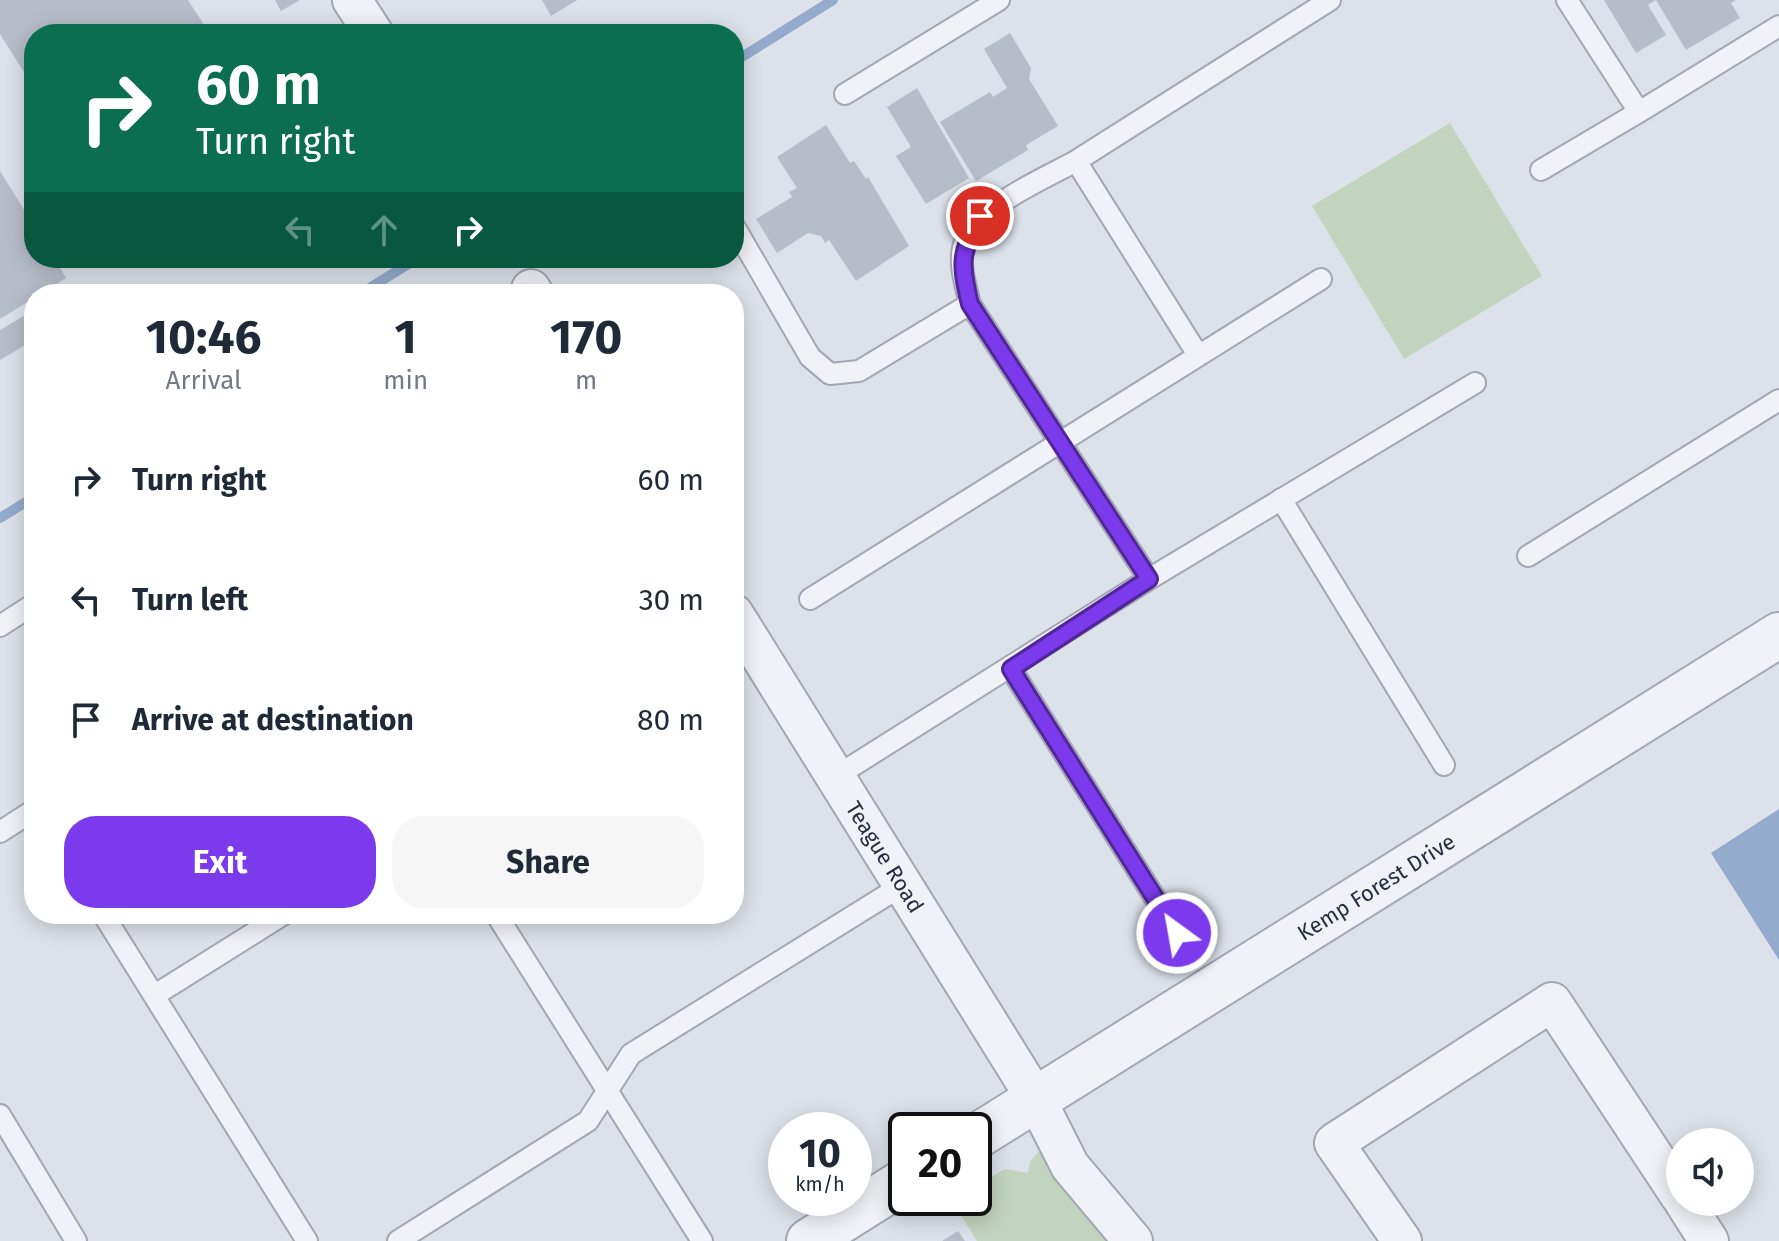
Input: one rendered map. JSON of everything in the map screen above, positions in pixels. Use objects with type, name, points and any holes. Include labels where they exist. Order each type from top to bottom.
[{"type":"street","name":"Teague Road","points":[[744,630],[1036,1099],[1070,1166],[1133,1241]]},
{"type":"street","name":"Kemp Forest Drive","points":[[992,1127],[1779,635]]},
{"type":"street","points":[[1402,1241],[1334,1143],[1552,1002],[1666,1175]]},
{"type":"street","points":[[809,1241],[888,1191]]},
{"type":"street","points":[[1693,1216],[1709,1241]]},
{"type":"lane","points":[[845,94],[999,0]]},
{"type":"lane","points":[[1149,579],[970,304],[963,274],[963,247],[980,216],[1076,161],[1330,0]]},
{"type":"lane","points":[[1567,0],[1639,112]]},
{"type":"lane","points":[[1541,170],[1779,26]]},
{"type":"lane","points":[[1076,161],[1198,355]]},
{"type":"lane","points":[[744,243],[810,357],[830,374],[859,371],[970,304]]},
{"type":"lane","points":[[810,599],[1321,279]]},
{"type":"lane","points":[[835,777],[1011,669],[1149,579],[1475,383]]},
{"type":"lane","points":[[1528,556],[1779,400]]},
{"type":"lane","points":[[1281,499],[1444,765]]},
{"type":"lane","points":[[0,626],[24,610]]},
{"type":"lane","points":[[1011,669],[1177,933]]},
{"type":"lane","points":[[0,832],[24,816]]},
{"type":"lane","points":[[398,1241],[588,1121],[631,1054],[903,885]]},
{"type":"lane","points":[[109,924],[307,1241]]},
{"type":"lane","points":[[155,995],[268,924]]},
{"type":"lane","points":[[502,924],[702,1241]]},
{"type":"lane","points":[[0,1115],[76,1241]]},
{"type":"green space","points":[[1450,123],[1542,276],[1404,359],[1312,206]]},
{"type":"green space","points":[[1054,1134],[1133,1241],[977,1241],[961,1216],[992,1216],[992,1177],[1005,1169],[1028,1173],[1030,1162]]},
{"type":"water","points":[[1779,809],[1779,960],[1711,853]]},
{"type":"building","points":[[0,0],[188,0],[204,24],[24,24],[24,72],[0,34]]},
{"type":"building","points":[[275,0],[300,0],[281,11]]},
{"type":"building","points":[[542,0],[577,0],[551,16]]},
{"type":"building","points":[[1604,0],[1656,0],[1648,5],[1666,35],[1636,53]]},
{"type":"building","points":[[1656,0],[1736,0],[1731,3],[1740,18],[1686,50]]},
{"type":"building","points":[[1010,33],[1031,68],[1029,79],[1058,126],[1026,145],[1028,150],[976,181],[940,122],[990,92],[993,97],[1007,88],[984,49]]},
{"type":"building","points":[[917,88],[969,178],[926,204],[896,156],[911,147],[887,107]]},
{"type":"building","points":[[826,125],[850,163],[854,161],[866,179],[868,177],[909,246],[856,281],[829,240],[825,243],[821,236],[808,233],[777,253],[756,219],[792,197],[789,192],[797,188],[777,157]]},
{"type":"building","points":[[0,171],[24,210],[24,268],[60,268],[66,278],[57,284],[24,284],[24,304],[0,319]]},
{"type":"building","points":[[24,316],[24,346],[0,360],[0,330]]},
{"type":"building","points":[[958,1231],[965,1241],[942,1241]]},
{"type":"waterway","points":[[744,56],[833,0]]},
{"type":"waterway","points":[[376,284],[402,268]]},
{"type":"waterway","points":[[0,518],[24,503]]},
{"type":"route","points":[[980,216],[963,247],[963,274],[970,304],[1149,579],[1011,669],[1177,933]]}]
